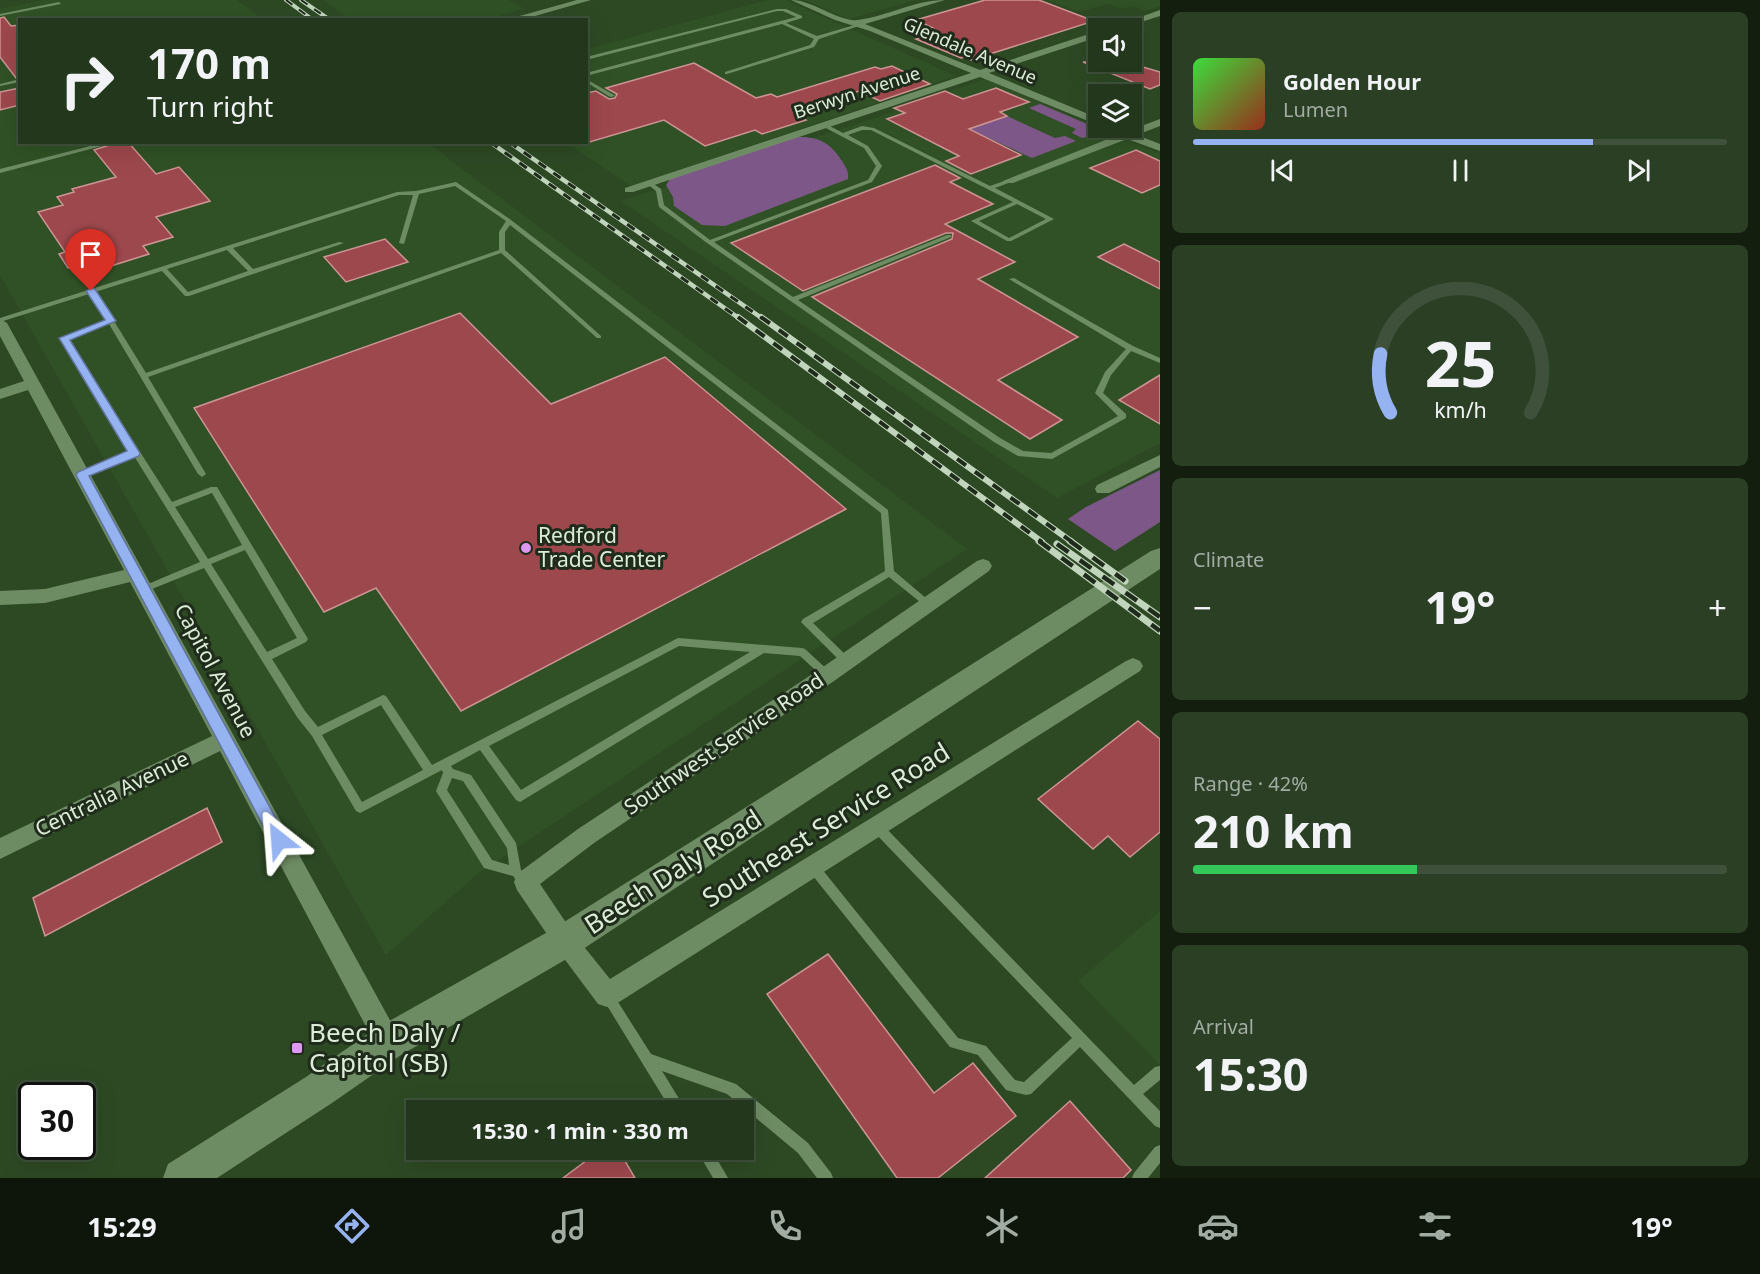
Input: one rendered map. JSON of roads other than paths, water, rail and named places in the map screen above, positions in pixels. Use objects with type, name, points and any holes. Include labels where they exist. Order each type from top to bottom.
[{"type":"main road","name":"Beech Daly Road","points":[[203,1168],[388,1042],[565,941],[1160,557]]},
{"type":"street","points":[[516,18],[573,1],[587,0]]},
{"type":"street","name":"Glendale Avenue","points":[[795,0],[858,23],[1088,118]]},
{"type":"street","points":[[812,0],[858,23],[941,0]]},
{"type":"street","points":[[1142,19],[1160,13]]},
{"type":"street","name":"Berwyn Avenue","points":[[629,190],[1088,37]]},
{"type":"street","points":[[1142,129],[1160,122]]},
{"type":"street","points":[[1009,181],[1120,138]]},
{"type":"street","points":[[1135,138],[1160,148]]},
{"type":"street","name":"Capitol Avenue","points":[[0,322],[388,1042]]},
{"type":"street","points":[[0,394],[33,383]]},
{"type":"street","points":[[1103,489],[1160,460]]},
{"type":"street","name":"Southwest Service Road","points":[[520,877],[586,836],[827,675],[983,566]]},
{"type":"street","points":[[0,598],[45,596],[140,581]]},
{"type":"street","name":"Southeast Service Road","points":[[607,995],[1133,666]]},
{"type":"street","name":"Centralia Avenue","points":[[0,849],[225,739]]},
{"type":"street","points":[[520,877],[607,995]]},
{"type":"lane","points":[[0,15],[59,3]]},
{"type":"lane","points":[[588,58],[688,35],[777,10],[784,10],[800,17],[588,74]]},
{"type":"lane","points":[[782,22],[817,38]]},
{"type":"lane","points":[[727,73],[812,46],[817,38],[858,23]]},
{"type":"lane","points":[[635,46],[655,57]]},
{"type":"lane","points":[[0,84],[18,80]]},
{"type":"lane","points":[[588,81],[612,96]]},
{"type":"lane","points":[[709,242],[870,181],[879,166],[866,147],[824,125]]},
{"type":"lane","points":[[843,135],[862,128],[872,129],[1018,202],[1051,219],[1009,240],[974,221],[1018,202]]},
{"type":"lane","points":[[0,171],[107,144]]},
{"type":"lane","points":[[990,188],[1009,181]]},
{"type":"lane","points":[[650,183],[659,190],[661,206],[709,242],[997,440],[1021,454],[1052,456],[1123,416],[1099,393],[1108,374],[1130,348]]},
{"type":"lane","points":[[0,322],[399,193],[416,193],[456,184],[509,221],[885,512],[891,572],[928,604]]},
{"type":"lane","points":[[402,243],[416,193]]},
{"type":"lane","points":[[509,221],[502,232],[502,250],[599,337]]},
{"type":"lane","points":[[794,299],[949,236]]},
{"type":"lane","points":[[163,268],[187,295],[341,243]]},
{"type":"lane","points":[[228,247],[252,272]]},
{"type":"lane","points":[[144,376],[502,250]]},
{"type":"lane","points":[[1012,279],[1130,348],[1160,361]]},
{"type":"lane","points":[[91,291],[202,474]]},
{"type":"lane","points":[[111,321],[64,338],[204,563],[301,714],[316,733],[360,807],[429,770],[446,768],[482,745],[678,642],[802,652],[827,675]]},
{"type":"lane","points":[[82,475],[134,453]]},
{"type":"lane","points":[[168,506],[214,489],[303,639],[266,658]]},
{"type":"lane","points":[[140,581],[204,563],[247,546]]},
{"type":"lane","points":[[846,661],[806,622],[891,572]]},
{"type":"lane","points":[[482,745],[520,797],[762,649]]},
{"type":"lane","points":[[316,733],[383,699],[429,770]]},
{"type":"lane","points":[[446,768],[441,791],[488,864],[520,877]]},
{"type":"lane","points":[[446,768],[467,778],[512,847],[520,877]]},
{"type":"lane","points":[[877,827],[1160,1121]]},
{"type":"lane","points":[[813,867],[954,1043],[982,1050],[1011,1085],[1026,1089],[1081,1038]]},
{"type":"lane","points":[[607,995],[673,1100]]},
{"type":"lane","points":[[647,1059],[731,1089],[803,1148],[826,1178]]},
{"type":"lane","points":[[1134,1093],[1160,1072]]},
{"type":"lane","points":[[1139,1178],[1160,1152]]},
{"type":"lane","points":[[710,1160],[721,1178]]},
{"type":"railway","points":[[286,0],[310,18]]},
{"type":"railway","points":[[301,0],[327,18]]},
{"type":"railway","points":[[493,144],[740,319]]},
{"type":"railway","points":[[512,144],[763,319]]},
{"type":"railway","points":[[738,317],[1042,542]]},
{"type":"railway","points":[[761,317],[1072,542]]},
{"type":"railway","points":[[1039,541],[1160,631]]},
{"type":"railway","points":[[1070,541],[1125,581]]},
{"type":"railway","points":[[1057,544],[1160,617]]},
{"type":"place","name":"Redford Trade Center","points":[[526,548]]},
{"type":"place","name":"Beech Daly / Capitol (SB)","points":[[297,1048]]}]
